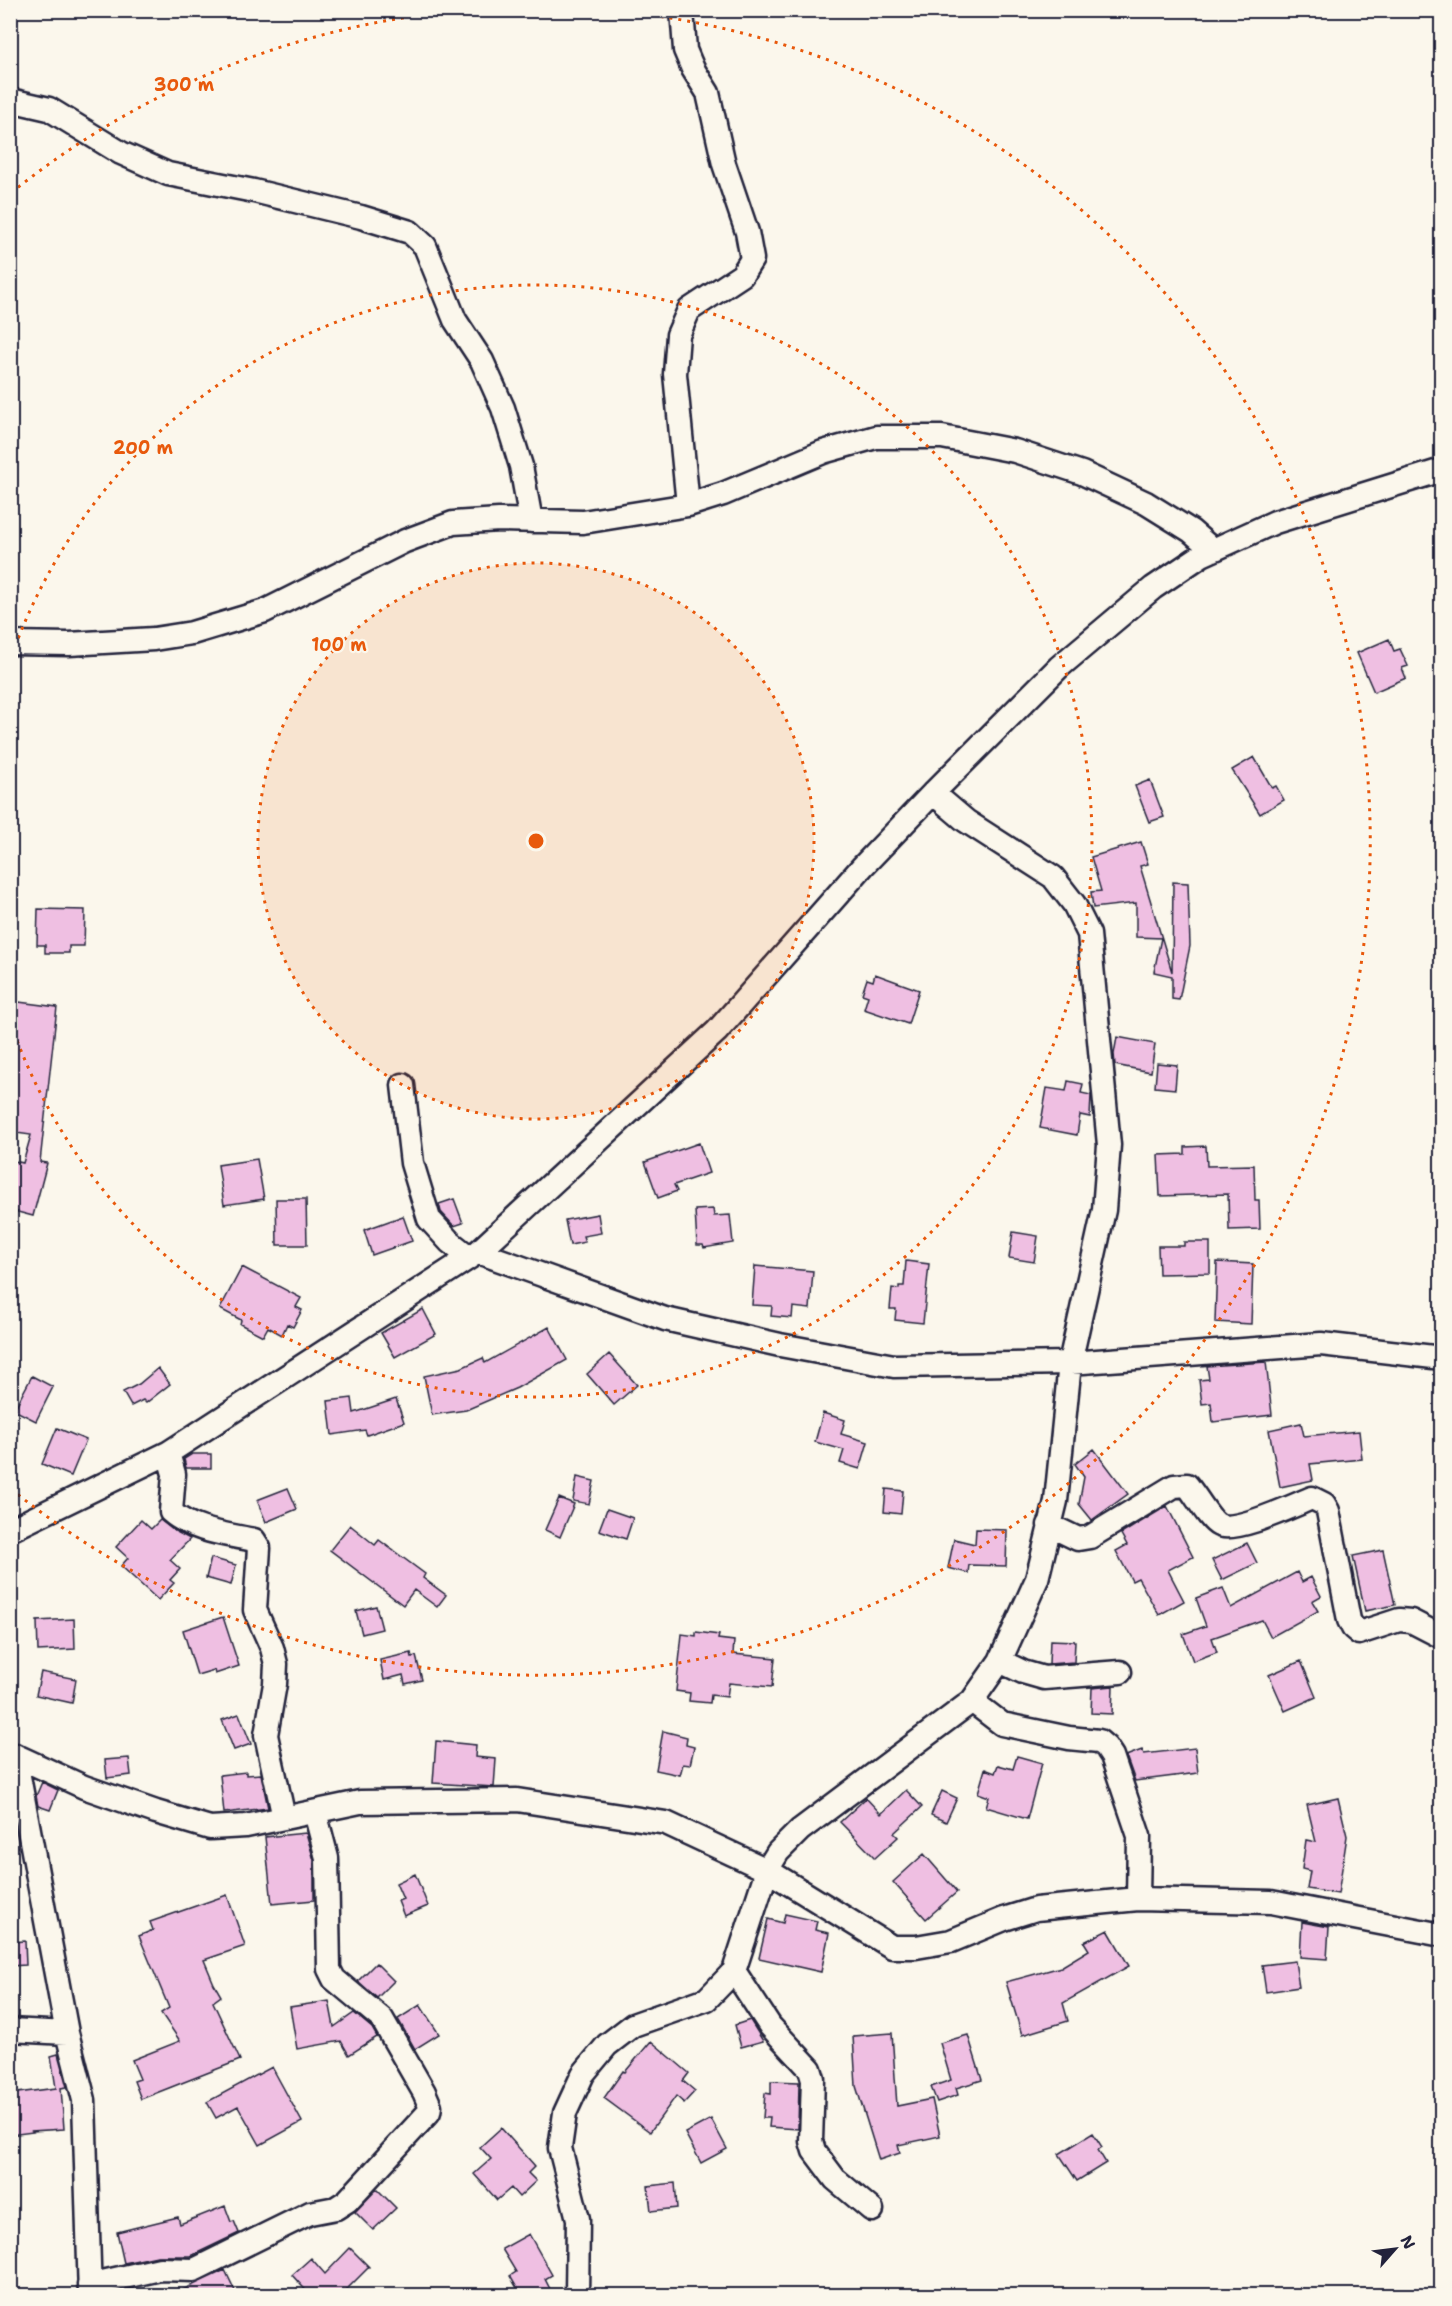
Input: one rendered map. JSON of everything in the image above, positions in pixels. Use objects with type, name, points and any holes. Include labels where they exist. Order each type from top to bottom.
[{"type":"street","points":[[682,10],[686,50],[693,69],[708,93],[724,164],[747,232],[752,259],[742,275],[689,310],[678,335],[675,374],[688,505]]},
{"type":"street","points":[[10,100],[49,109],[122,153],[168,174],[254,191],[361,217],[410,232],[425,246],[455,320],[482,361],[503,408],[521,466],[531,521]]},
{"type":"street","points":[[10,643],[154,639],[192,633],[265,611],[405,541],[453,523],[583,522],[688,505],[723,494],[823,452],[876,437],[942,437],[1015,451],[1082,473],[1146,503],[1191,531],[1213,550]]},
{"type":"street","points":[[10,1530],[168,1453],[474,1254],[717,1031],[863,866],[933,793],[1059,667],[1153,588],[1213,550],[1275,522],[1442,470]]},
{"type":"street","points":[[577,2295],[578,2218],[560,2148],[565,2113],[583,2074],[607,2045],[633,2025],[707,1999],[734,1971],[767,1870],[778,1852],[800,1830],[972,1701],[1000,1661],[1037,1578],[1056,1501],[1070,1363],[1104,1210],[1109,1145],[1089,934],[1074,904],[1053,877],[966,821],[933,793]]},
{"type":"street","points":[[403,1085],[412,1163],[429,1218],[450,1242],[474,1254],[665,1319],[791,1347],[894,1366],[1070,1363],[1322,1344],[1442,1358]]},
{"type":"street","points":[[168,1453],[174,1474],[171,1512],[182,1522],[254,1540],[259,1548],[255,1610],[272,1648],[276,1665],[266,1736],[284,1818]]},
{"type":"street","points":[[1049,1525],[1078,1539],[1090,1537],[1174,1486],[1187,1485],[1217,1525],[1228,1527],[1312,1498],[1324,1504],[1328,1511],[1349,1620],[1353,1628],[1359,1633],[1399,1620],[1411,1621],[1442,1637]]},
{"type":"street","points":[[1000,1661],[1023,1672],[1044,1678],[1120,1672]]},
{"type":"street","points":[[972,1701],[1002,1724],[1069,1738],[1099,1741],[1106,1747],[1112,1756],[1139,1836],[1138,1899]]},
{"type":"street","points":[[13,1754],[84,1787],[210,1828],[246,1826],[360,1802],[517,1800],[666,1824],[767,1870],[892,1947],[916,1947],[951,1941],[1004,1919],[1036,1909],[1138,1899],[1271,1902],[1442,1935]]},
{"type":"street","points":[[13,1754],[67,2034],[84,2100],[89,2290],[160,2270],[194,2270],[310,2213],[336,2208],[347,2201],[429,2112],[430,2106],[424,2092],[382,2019],[334,1979],[329,1970],[327,1858],[315,1812]]},
{"type":"street","points":[[734,1971],[770,2026],[810,2069],[813,2079],[811,2141],[814,2151],[835,2179],[872,2211]]},
{"type":"street","points":[[10,2030],[67,2034]]},
{"type":"building","points":[[1389,639],[1394,651],[1400,649],[1408,666],[1402,668],[1406,678],[1374,692],[1357,653]]},
{"type":"building","points":[[1254,757],[1272,788],[1276,786],[1284,800],[1260,814],[1232,770]]},
{"type":"building","points":[[1150,780],[1164,817],[1149,822],[1135,786]]},
{"type":"building","points":[[1141,842],[1148,864],[1140,866],[1172,972],[1173,882],[1188,883],[1190,946],[1179,1000],[1172,999],[1172,976],[1154,972],[1161,938],[1136,937],[1136,903],[1093,908],[1091,892],[1101,891],[1091,857]]},
{"type":"building","points":[[38,909],[85,910],[84,946],[69,946],[69,953],[45,953],[45,945],[37,945]]},
{"type":"building","points":[[875,974],[919,990],[908,1024],[864,1009],[868,996],[862,994],[867,979],[873,981]]},
{"type":"building","points":[[11,1001],[57,1007],[40,1162],[47,1163],[33,1216],[10,1210],[10,1160],[23,1163],[31,1135],[10,1132],[10,1097],[15,1057],[10,1056]]},
{"type":"building","points":[[1117,1037],[1155,1044],[1151,1072],[1115,1065]]},
{"type":"building","points":[[1157,1063],[1177,1065],[1175,1089],[1155,1087]]},
{"type":"building","points":[[1068,1081],[1083,1084],[1081,1093],[1091,1095],[1090,1117],[1080,1115],[1077,1135],[1040,1128],[1047,1088],[1066,1091]]},
{"type":"building","points":[[699,1143],[709,1173],[674,1185],[677,1191],[658,1198],[645,1162]]},
{"type":"building","points":[[1206,1146],[1207,1166],[1254,1165],[1255,1200],[1259,1200],[1260,1229],[1229,1230],[1228,1194],[1160,1196],[1158,1155],[1185,1154],[1185,1147]]},
{"type":"building","points":[[257,1159],[264,1199],[224,1205],[218,1165]]},
{"type":"building","points":[[276,1199],[306,1199],[307,1245],[277,1245]]},
{"type":"building","points":[[454,1199],[463,1223],[454,1226],[441,1212],[439,1204]]},
{"type":"building","points":[[713,1209],[714,1216],[730,1215],[733,1243],[704,1248],[703,1245],[697,1245],[695,1210]]},
{"type":"building","points":[[598,1214],[601,1233],[583,1236],[585,1242],[570,1245],[565,1220]]},
{"type":"building","points":[[403,1216],[412,1241],[372,1255],[364,1230]]},
{"type":"building","points":[[1013,1232],[1038,1236],[1034,1262],[1009,1258]]},
{"type":"building","points":[[1184,1242],[1210,1242],[1210,1273],[1159,1274],[1158,1246],[1184,1246]]},
{"type":"building","points":[[906,1261],[929,1264],[923,1323],[895,1320],[896,1309],[890,1309],[892,1288],[899,1289],[899,1286],[904,1286]]},
{"type":"building","points":[[1217,1262],[1253,1264],[1251,1324],[1215,1322]]},
{"type":"building","points":[[755,1266],[813,1271],[810,1309],[793,1307],[792,1318],[771,1316],[772,1306],[752,1305]]},
{"type":"building","points":[[242,1267],[301,1298],[296,1307],[302,1310],[293,1327],[287,1324],[282,1335],[268,1327],[263,1336],[240,1324],[241,1320],[220,1309]]},
{"type":"building","points":[[423,1309],[436,1334],[395,1357],[381,1333]]},
{"type":"building","points":[[549,1327],[567,1360],[517,1388],[466,1410],[432,1415],[424,1376],[461,1368],[483,1358],[485,1363]]},
{"type":"building","points":[[609,1354],[637,1385],[614,1405],[587,1374]]},
{"type":"building","points":[[1266,1362],[1272,1415],[1213,1422],[1211,1403],[1202,1404],[1199,1380],[1209,1379],[1207,1366]]},
{"type":"building","points":[[158,1368],[170,1384],[146,1403],[143,1400],[131,1406],[123,1392],[139,1384]]},
{"type":"building","points":[[32,1376],[53,1387],[36,1421],[14,1410]]},
{"type":"building","points":[[352,1398],[354,1413],[396,1399],[404,1422],[367,1435],[365,1430],[332,1435],[328,1401]]},
{"type":"building","points":[[823,1413],[845,1420],[841,1434],[868,1442],[860,1469],[840,1463],[844,1450],[815,1442]]},
{"type":"building","points":[[1301,1423],[1304,1436],[1359,1431],[1362,1459],[1310,1464],[1313,1480],[1280,1487],[1269,1430]]},
{"type":"building","points":[[57,1428],[86,1440],[71,1476],[42,1464]]},
{"type":"building","points":[[1094,1449],[1128,1494],[1092,1520],[1079,1504],[1084,1477],[1075,1464]]},
{"type":"building","points":[[192,1454],[211,1454],[211,1468],[186,1468],[184,1459]]},
{"type":"building","points":[[577,1477],[594,1481],[589,1504],[573,1501]]},
{"type":"building","points":[[288,1488],[297,1509],[266,1522],[257,1500]]},
{"type":"building","points":[[886,1489],[903,1491],[901,1514],[884,1512]]},
{"type":"building","points":[[559,1498],[574,1504],[560,1537],[545,1530]]},
{"type":"building","points":[[1167,1506],[1193,1557],[1168,1570],[1184,1601],[1159,1615],[1138,1578],[1132,1581],[1116,1551],[1127,1545],[1121,1534]]},
{"type":"building","points":[[607,1509],[633,1518],[626,1539],[599,1530]]},
{"type":"building","points":[[141,1520],[151,1529],[160,1520],[190,1539],[170,1560],[180,1569],[170,1580],[174,1583],[158,1600],[121,1566],[128,1558],[116,1547]]},
{"type":"building","points":[[350,1525],[375,1545],[379,1540],[425,1574],[423,1578],[446,1595],[437,1607],[414,1590],[403,1605],[330,1550]]},
{"type":"building","points":[[976,1529],[1007,1530],[1006,1566],[969,1565],[968,1573],[948,1568],[954,1539],[975,1544]]},
{"type":"building","points":[[1247,1543],[1257,1563],[1222,1580],[1212,1560]]},
{"type":"building","points":[[1383,1550],[1395,1605],[1365,1611],[1353,1556]]},
{"type":"building","points":[[211,1558],[236,1565],[231,1585],[206,1578]]},
{"type":"building","points":[[1297,1572],[1302,1582],[1311,1577],[1321,1596],[1312,1601],[1318,1611],[1271,1637],[1262,1620],[1212,1638],[1217,1652],[1193,1661],[1183,1634],[1206,1626],[1196,1598],[1223,1588],[1231,1608]]},
{"type":"building","points":[[376,1606],[382,1629],[362,1634],[356,1611]]},
{"type":"building","points":[[223,1617],[239,1666],[215,1674],[214,1670],[197,1675],[183,1630]]},
{"type":"building","points":[[74,1619],[75,1649],[38,1651],[37,1621]]},
{"type":"building","points":[[696,1632],[719,1635],[718,1639],[734,1641],[733,1654],[775,1658],[772,1687],[729,1683],[727,1697],[711,1695],[710,1703],[689,1701],[690,1693],[676,1691],[682,1634],[696,1636]]},
{"type":"building","points":[[1050,1640],[1075,1641],[1074,1662],[1049,1664]]},
{"type":"building","points":[[411,1653],[412,1657],[416,1656],[422,1680],[405,1684],[403,1675],[384,1680],[380,1660]]},
{"type":"building","points":[[1301,1661],[1316,1697],[1285,1711],[1269,1675]]},
{"type":"building","points":[[41,1672],[76,1679],[72,1703],[36,1695]]},
{"type":"building","points":[[1113,1686],[1112,1714],[1091,1713],[1092,1688]]},
{"type":"building","points":[[239,1714],[251,1744],[234,1750],[222,1720]]},
{"type":"building","points":[[663,1731],[687,1737],[686,1745],[694,1747],[690,1765],[683,1764],[680,1775],[656,1770]]},
{"type":"building","points":[[436,1741],[476,1745],[475,1757],[496,1759],[494,1787],[433,1783]]},
{"type":"building","points":[[1195,1748],[1198,1773],[1135,1781],[1126,1756],[1142,1750],[1144,1754]]},
{"type":"building","points":[[1017,1756],[1042,1763],[1027,1819],[986,1807],[989,1797],[978,1793],[985,1769],[995,1773],[998,1765],[1013,1769]]},
{"type":"building","points":[[129,1758],[131,1775],[107,1778],[105,1760]]},
{"type":"building","points":[[246,1772],[246,1775],[261,1774],[268,1808],[224,1813],[220,1775]]},
{"type":"building","points":[[42,1782],[58,1790],[50,1810],[38,1806],[36,1796]]},
{"type":"building","points":[[906,1790],[922,1807],[894,1833],[898,1837],[875,1858],[840,1822],[866,1798],[881,1814]]},
{"type":"building","points":[[942,1791],[957,1798],[946,1822],[931,1815]]},
{"type":"building","points":[[1338,1798],[1347,1836],[1338,1894],[1307,1889],[1310,1871],[1302,1869],[1306,1840],[1316,1842],[1307,1805]]},
{"type":"building","points":[[306,1833],[314,1860],[314,1900],[272,1904],[265,1837]]},
{"type":"building","points":[[924,1854],[957,1892],[926,1919],[893,1882]]},
{"type":"building","points":[[415,1874],[428,1906],[404,1916],[398,1901],[403,1899],[396,1883]]},
{"type":"building","points":[[227,1895],[245,1946],[204,1960],[221,1996],[213,2002],[240,2060],[141,2099],[134,2081],[140,2079],[132,2060],[180,2041],[161,2013],[169,2008],[139,1936],[153,1930],[150,1922]]},
{"type":"building","points":[[785,1914],[817,1921],[815,1930],[829,1933],[821,1972],[759,1958],[768,1919],[783,1923]]},
{"type":"building","points":[[1302,1922],[1329,1927],[1327,1959],[1300,1957]]},
{"type":"building","points":[[1108,1930],[1129,1966],[1063,2003],[1068,2021],[1022,2035],[1006,1982],[1061,1967],[1089,1950],[1084,1942]]},
{"type":"building","points":[[25,1941],[26,1965],[10,1966],[10,1942]]},
{"type":"building","points":[[1295,1961],[1299,1987],[1266,1992],[1262,1965]]},
{"type":"building","points":[[376,1963],[394,1981],[377,1998],[358,1981]]},
{"type":"building","points":[[329,2001],[334,2027],[354,2013],[372,2028],[377,2037],[349,2055],[341,2041],[297,2049],[290,2007]]},
{"type":"building","points":[[420,2005],[439,2034],[415,2049],[398,2019]]},
{"type":"building","points":[[750,2020],[763,2041],[741,2047],[735,2025]]},
{"type":"building","points":[[892,2033],[897,2106],[932,2099],[940,2136],[898,2145],[900,2153],[879,2160],[856,2086],[853,2036]]},
{"type":"building","points":[[968,2035],[982,2080],[956,2088],[958,2095],[937,2102],[931,2087],[951,2080],[940,2043]]},
{"type":"building","points":[[651,2041],[689,2073],[683,2081],[695,2091],[684,2103],[676,2096],[650,2132],[604,2098],[623,2071],[625,2072]]},
{"type":"building","points":[[58,2054],[67,2087],[61,2088],[64,2129],[10,2135],[10,2094],[56,2088],[51,2056]]},
{"type":"building","points":[[272,2067],[302,2122],[260,2145],[238,2106],[216,2118],[207,2102]]},
{"type":"building","points":[[771,2081],[799,2082],[798,2129],[769,2127],[770,2118],[763,2118],[765,2093],[771,2094]]},
{"type":"building","points":[[711,2119],[727,2149],[701,2163],[685,2133]]},
{"type":"building","points":[[501,2128],[535,2166],[528,2173],[536,2181],[519,2197],[511,2188],[497,2200],[474,2174],[491,2159],[480,2147]]},
{"type":"building","points":[[1093,2133],[1102,2147],[1098,2150],[1106,2163],[1077,2181],[1059,2154]]},
{"type":"building","points":[[675,2183],[677,2208],[651,2211],[648,2186]]},
{"type":"building","points":[[377,2189],[396,2208],[373,2230],[355,2212]]},
{"type":"building","points":[[225,2206],[231,2222],[234,2221],[239,2233],[191,2256],[157,2256],[124,2263],[117,2232],[178,2217],[180,2224]]},
{"type":"building","points":[[529,2234],[552,2275],[545,2279],[553,2295],[521,2295],[510,2276],[516,2272],[502,2249]]},
{"type":"building","points":[[350,2248],[369,2267],[341,2295],[310,2295],[292,2275],[311,2258],[325,2274]]},
{"type":"building","points":[[225,2270],[237,2295],[172,2295]]}]
